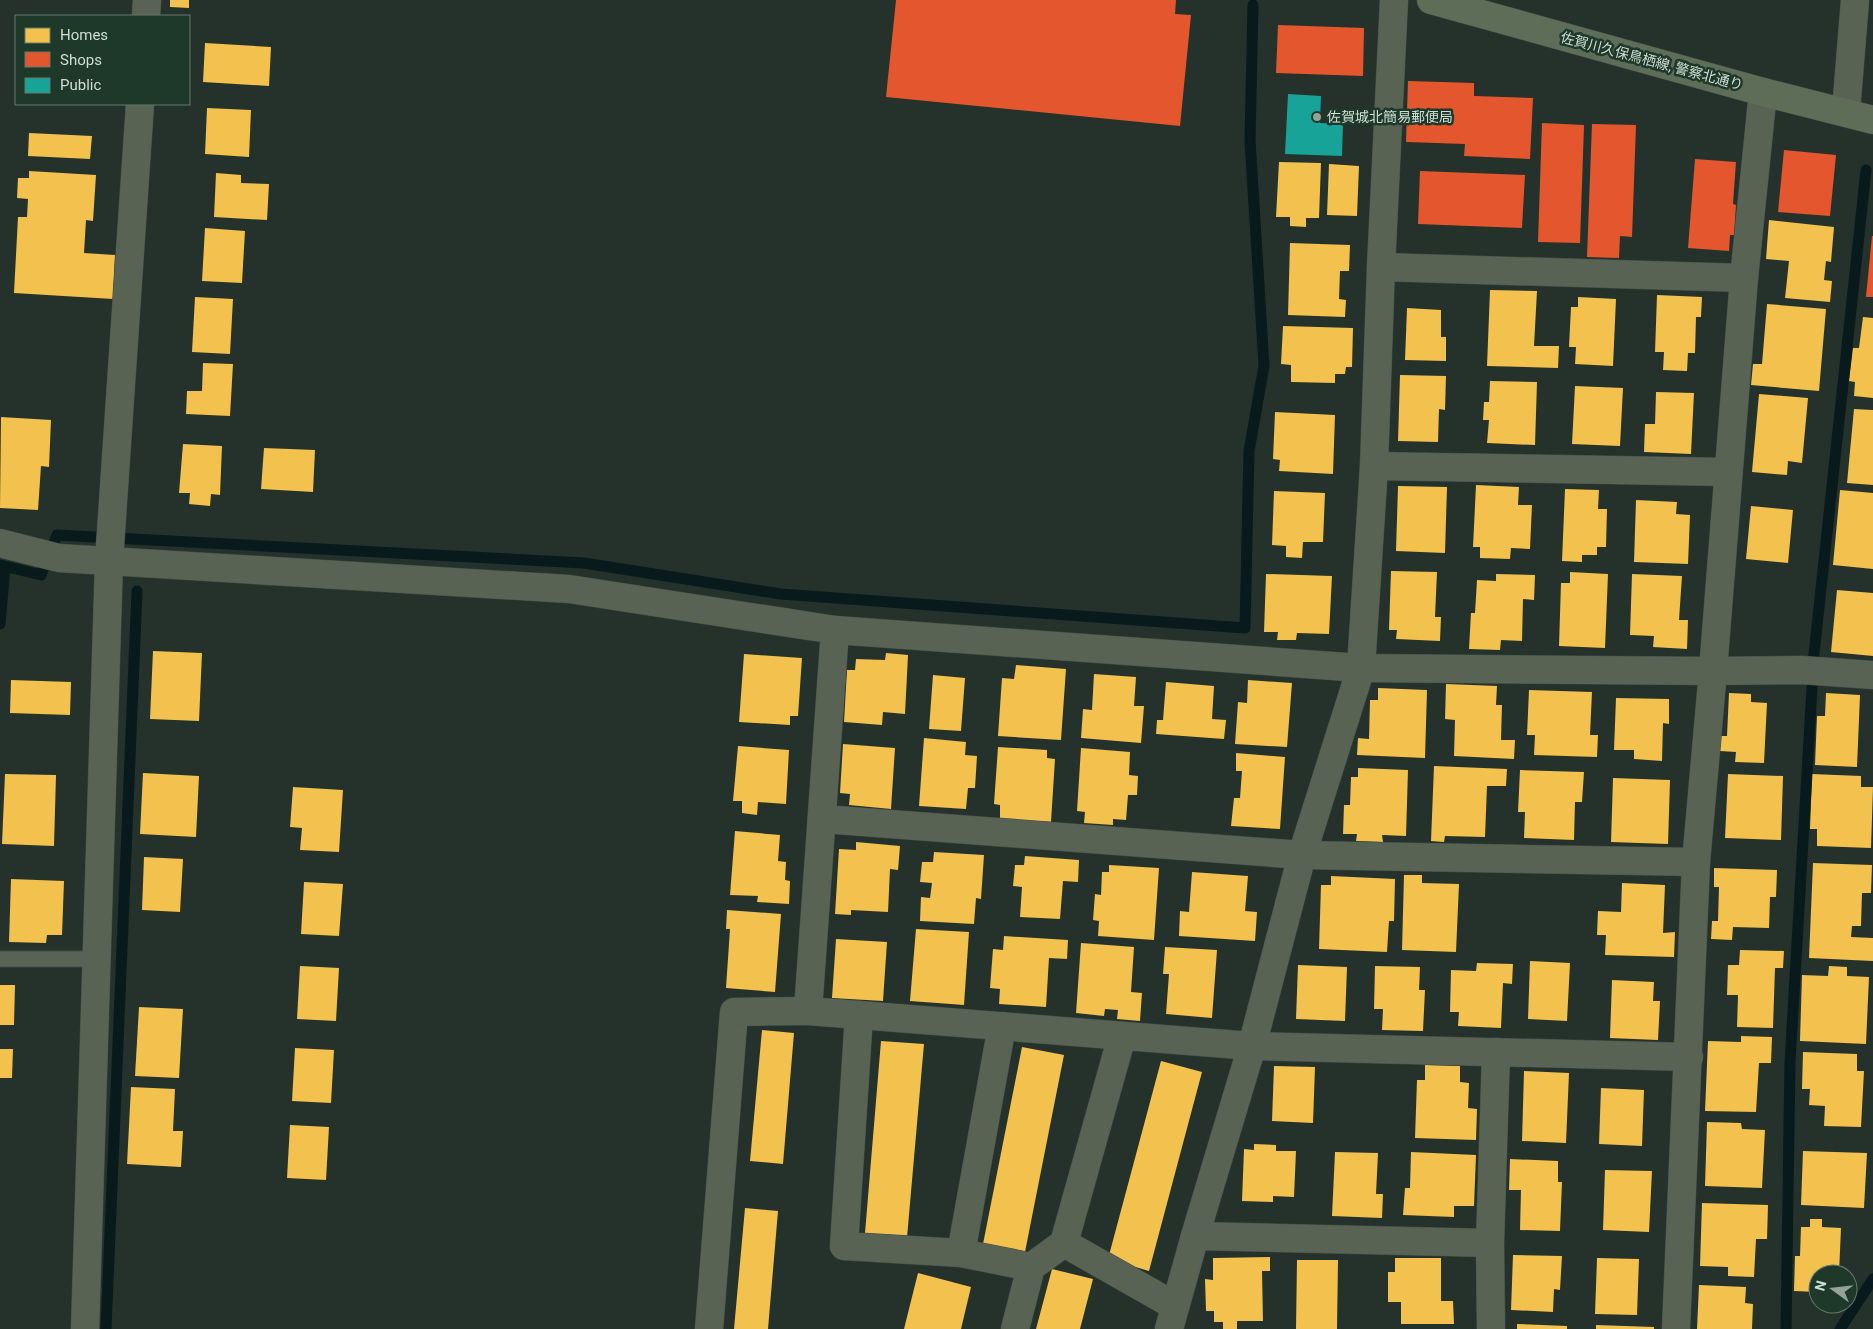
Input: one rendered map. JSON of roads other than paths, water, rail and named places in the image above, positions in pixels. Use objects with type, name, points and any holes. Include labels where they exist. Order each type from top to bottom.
[{"type":"main road","name":"佐賀川久保鳥栖線, 警察北通り","points":[[1431,0],[1763,92],[1873,120]]},
{"type":"street","points":[[146,15],[147,0]]},
{"type":"street","points":[[1064,1243],[1172,1317],[1194,1236],[1252,1046],[1302,855],[1361,668],[1374,466],[1381,267],[1394,0]]},
{"type":"street","points":[[1846,112],[1855,0]]},
{"type":"street","points":[[1676,1329],[1696,862],[1744,278],[1763,92]]},
{"type":"street","points":[[85,1329],[109,561],[140,105]]},
{"type":"street","points":[[1381,267],[1744,278]]},
{"type":"street","points":[[1374,466],[1728,472]]},
{"type":"street","points":[[0,543],[48,555],[109,561],[569,589],[835,630],[1361,668],[1813,671],[1873,675]]},
{"type":"street","points":[[808,1011],[835,630]]},
{"type":"street","points":[[822,818],[1302,855],[1696,862]]},
{"type":"street","points":[[710,1329],[734,1012],[808,1011],[1252,1046],[1689,1057]]},
{"type":"street","points":[[859,1015],[844,1246],[961,1253],[1031,1267]]},
{"type":"street","points":[[961,1253],[1002,1026]]},
{"type":"street","points":[[1015,1329],[1031,1267],[1064,1243],[1122,1036]]},
{"type":"street","points":[[1491,1329],[1490,1242],[1496,1052]]},
{"type":"street","points":[[1194,1236],[1490,1242]]},
{"type":"lane","points":[[0,959],[97,959]]},
{"type":"waterway","points":[[0,565],[41,575],[57,535],[584,563],[781,594],[1245,628],[1249,451],[1264,366],[1250,140],[1253,5]]},
{"type":"waterway","points":[[1786,1329],[1790,1062],[1814,654],[1866,170]]},
{"type":"waterway","points":[[0,624],[5,567]]},
{"type":"waterway","points":[[106,1329],[137,591]]},
{"type":"waterway","points":[[1840,1329],[1873,1279]]},
{"type":"place","name":"佐賀城北簡易郵便局","points":[[1317,117]]}]
